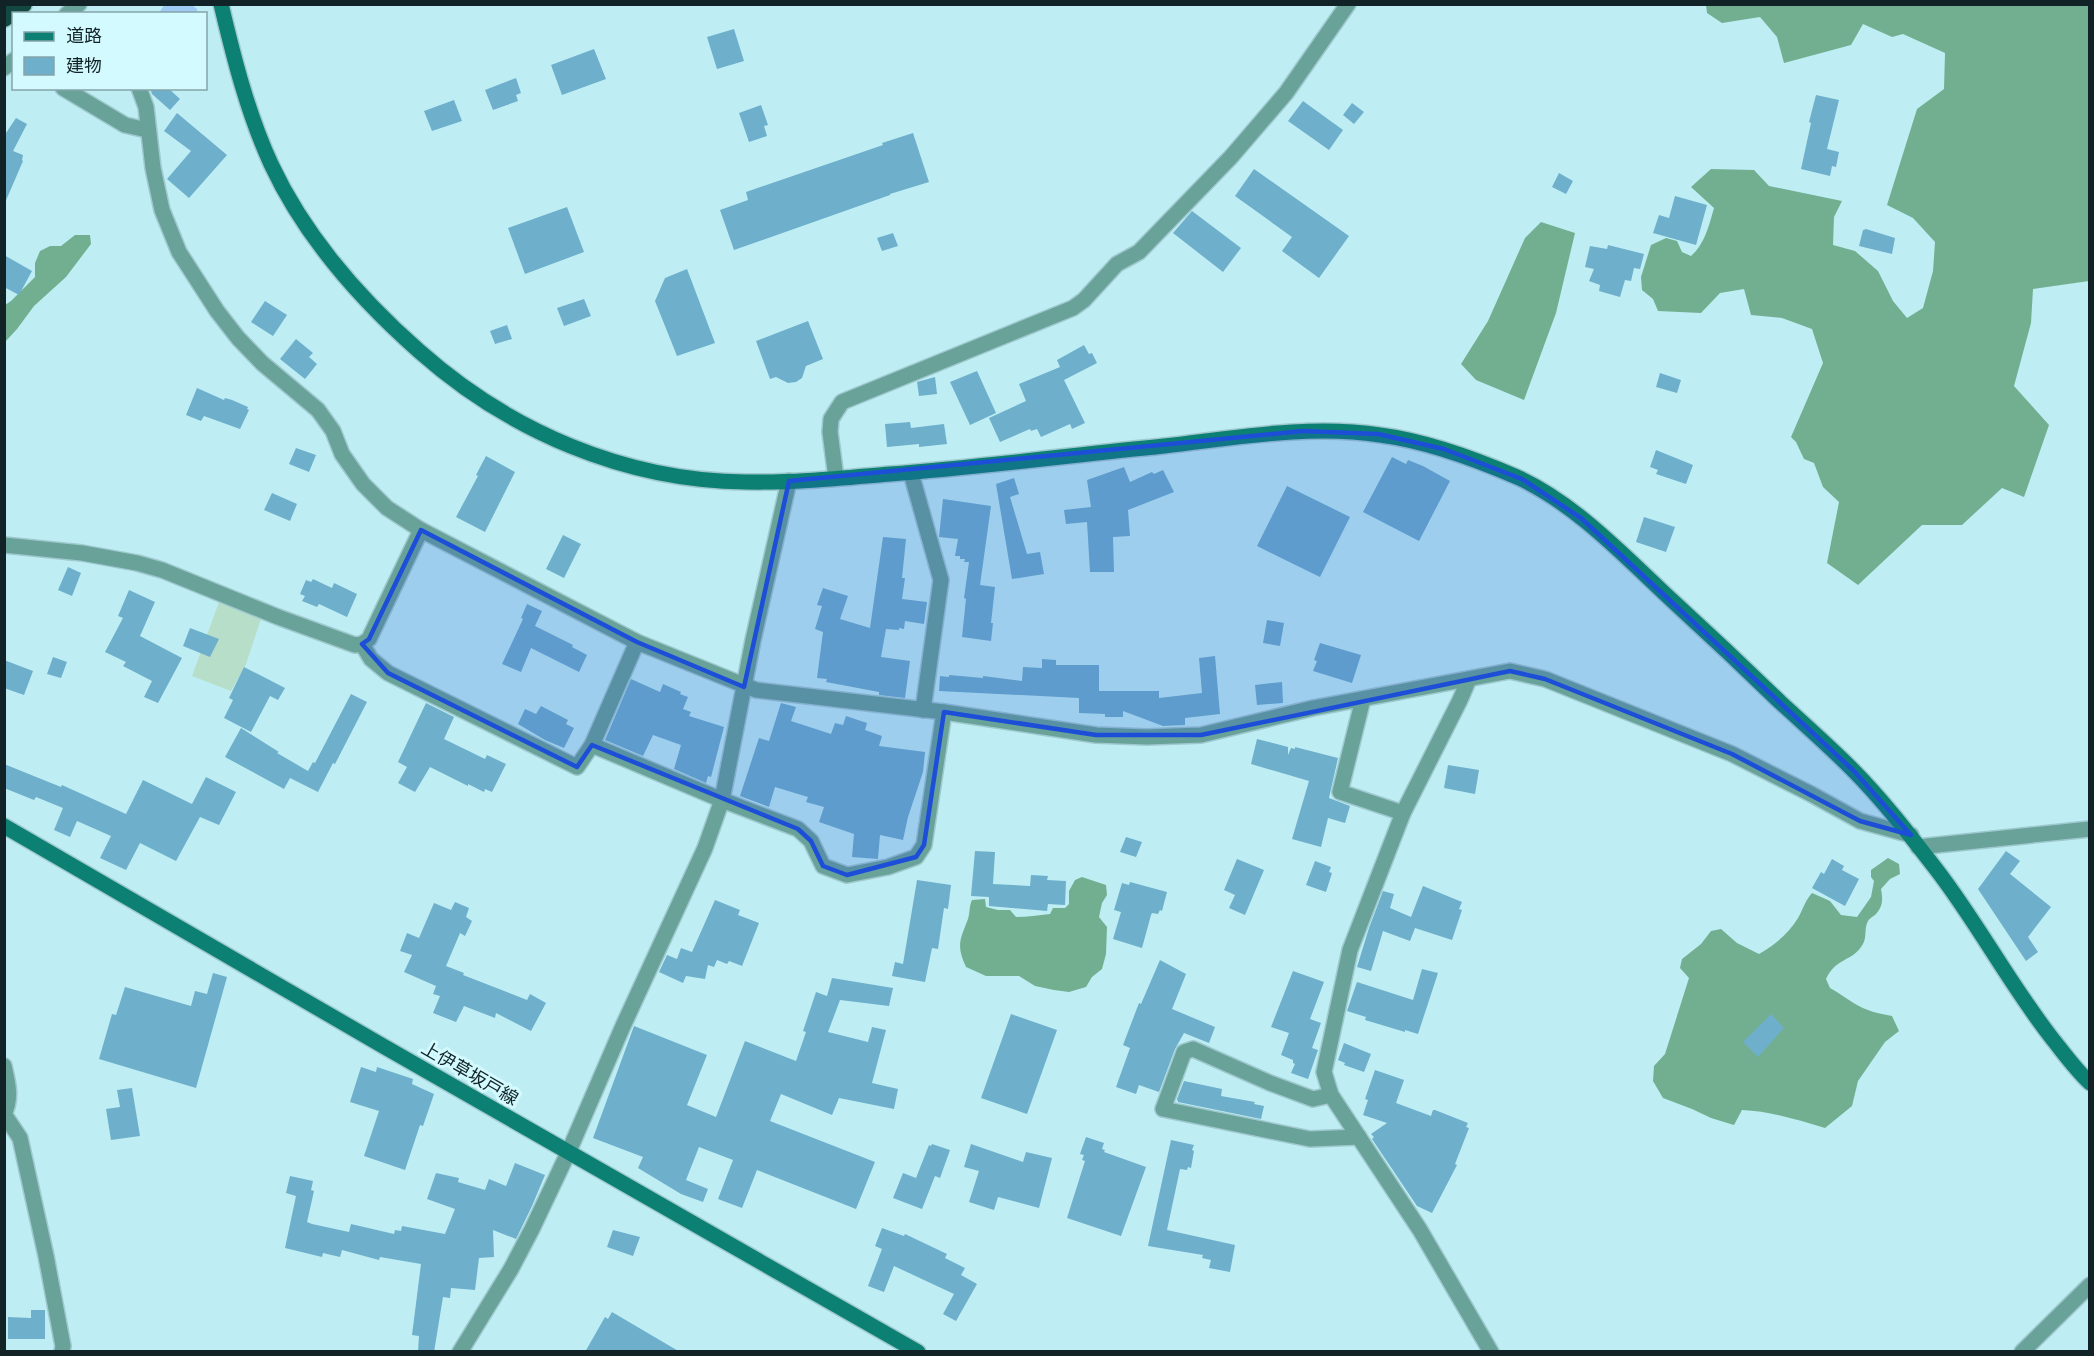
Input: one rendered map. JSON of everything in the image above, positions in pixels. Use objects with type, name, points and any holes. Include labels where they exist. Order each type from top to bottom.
[{"type":"street","points":[[219,4],[261,140],[282,185],[299,215],[360,295],[438,368],[482,401],[526,427],[572,448],[620,463],[697,478],[743,482],[789,481],[911,473],[1303,431],[1378,434],[1444,449],[1522,479],[1581,518],[1710,634],[1854,771],[1915,841],[2040,1023],[2090,1083]]},
{"type":"street","points":[[836,478],[830,432],[831,419],[842,402],[1073,308],[1084,300],[1117,264],[1139,252],[1231,158],[1286,93],[1348,4]]},
{"type":"street","points":[[66,90],[125,125],[147,129]]},
{"type":"street","points":[[140,90],[146,107],[153,168],[162,210],[179,252],[217,311],[238,338],[262,363],[318,410],[333,431],[342,454],[363,484],[387,508],[421,530],[637,642],[744,687],[944,712],[1096,735],[1147,737],[1201,735],[1313,708],[1510,671],[1545,679],[1732,754],[1860,821],[1915,841],[2090,829]]},
{"type":"street","points":[[911,473],[941,580],[923,710]]},
{"type":"street","points":[[460,1352],[511,1269],[569,1151],[691,878],[722,800],[789,481]]},
{"type":"street","points":[[4,545],[82,553],[162,570],[355,645],[362,644],[369,639],[421,530]]},
{"type":"street","points":[[362,644],[370,658],[388,673],[577,767],[592,745],[637,642]]},
{"type":"street","points":[[1469,679],[1402,813],[1350,950],[1324,1072],[1331,1095],[1420,1230],[1491,1352]]},
{"type":"street","points":[[1363,699],[1340,792],[1402,813]]},
{"type":"street","points":[[592,745],[722,800],[798,829],[811,841],[823,866],[847,875],[888,867],[916,857],[924,845],[944,712]]},
{"type":"street","name":"上伊草坂戸線","points":[[4,826],[918,1352]]},
{"type":"street","points":[[1331,1095],[1313,1099],[1193,1049],[1184,1052],[1163,1109],[1310,1139],[1359,1137]]},
{"type":"street","points":[[4,1066],[9,1089],[9,1104],[4,1114],[20,1138],[46,1256],[63,1346],[62,1352]]},
{"type":"street","points":[[2022,1352],[2090,1285]]},
{"type":"highlighted area","points":[[1303,431],[1378,434],[1444,449],[1522,479],[1581,518],[1854,771],[1911,835],[1860,821],[1732,754],[1545,679],[1510,671],[1201,735],[1096,735],[944,712],[924,845],[916,857],[847,875],[823,866],[811,841],[798,829],[592,745],[577,767],[388,673],[362,644],[369,639],[421,530],[637,642],[744,687],[789,481]]},
{"type":"green space","points":[[1706,5],[2089,5],[2089,281],[2033,289],[2031,323],[2014,386],[2049,425],[2024,497],[2002,488],[1962,525],[1922,525],[1858,585],[1827,563],[1839,502],[1823,487],[1814,463],[1804,459],[1791,437],[1823,363],[1812,329],[1782,318],[1751,315],[1744,289],[1720,293],[1701,313],[1658,311],[1653,299],[1642,290],[1641,277],[1651,245],[1666,238],[1677,241],[1682,252],[1691,256],[1703,240],[1714,208],[1691,187],[1711,169],[1754,170],[1769,186],[1842,201],[1834,217],[1833,245],[1855,251],[1878,271],[1893,301],[1907,318],[1923,308],[1933,271],[1935,242],[1913,218],[1887,205],[1917,109],[1944,89],[1945,53],[1903,34],[1892,37],[1863,24],[1851,45],[1784,63],[1777,37],[1760,17],[1722,23],[1707,13]]},
{"type":"green space","points":[[1541,222],[1575,233],[1556,313],[1524,400],[1476,380],[1461,364],[1488,321],[1525,238]]},
{"type":"green space","points":[[75,235],[90,235],[91,244],[66,277],[34,306],[5,342],[5,305],[35,277],[35,263],[40,251],[50,246],[61,246]]},
{"type":"green space","points":[[219,602],[261,619],[246,664],[231,691],[192,676]]},
{"type":"green space","points":[[1888,858],[1899,864],[1900,874],[1890,879],[1881,889],[1881,906],[1868,921],[1864,941],[1859,950],[1839,963],[1826,979],[1830,988],[1858,1005],[1892,1016],[1899,1031],[1885,1042],[1858,1081],[1852,1106],[1825,1128],[1773,1114],[1742,1110],[1734,1125],[1663,1098],[1653,1081],[1654,1066],[1665,1054],[1689,978],[1680,968],[1682,959],[1701,944],[1711,931],[1721,929],[1737,943],[1759,954],[1776,943],[1790,929],[1812,893],[1830,901],[1841,915],[1857,917],[1871,897],[1874,881],[1871,877],[1871,870]]},
{"type":"green space","points":[[1082,877],[1106,885],[1107,895],[1102,903],[1099,917],[1107,927],[1106,954],[1102,969],[1092,977],[1086,987],[1069,992],[1054,990],[1035,986],[1019,976],[986,976],[966,967],[960,943],[972,900],[985,899],[986,907],[1010,910],[1016,917],[1050,914],[1053,908],[1065,908],[1069,904],[1069,891],[1075,880]]},
{"type":"water","points":[[165,4],[192,5],[197,9],[197,12],[160,12]]},
{"type":"building","points":[[734,29],[744,61],[717,69],[707,37]]},
{"type":"building","points":[[594,49],[606,79],[562,95],[551,65]]},
{"type":"building","points":[[516,78],[521,93],[516,95],[518,101],[493,110],[485,90]]},
{"type":"building","points":[[151,90],[170,90],[180,99],[170,110],[152,94]]},
{"type":"building","points":[[1816,95],[1839,100],[1827,149],[1839,152],[1836,167],[1832,166],[1830,176],[1801,169]]},
{"type":"building","points":[[454,100],[462,121],[432,131],[424,111]]},
{"type":"building","points":[[1303,101],[1343,130],[1329,150],[1288,121]]},
{"type":"building","points":[[1352,103],[1364,112],[1354,124],[1343,115]]},
{"type":"building","points":[[761,105],[768,125],[764,126],[767,136],[749,142],[739,113]]},
{"type":"building","points":[[177,113],[227,155],[189,198],[167,179],[191,151],[164,131]]},
{"type":"building","points":[[16,118],[27,124],[13,151],[23,155],[23,161],[4,205],[4,136]]},
{"type":"building","points":[[913,133],[929,182],[734,250],[720,210],[748,200],[746,192]]},
{"type":"building","points":[[1254,169],[1349,236],[1319,278],[1282,251],[1292,237],[1235,196]]},
{"type":"building","points":[[1559,173],[1573,181],[1566,194],[1552,187]]},
{"type":"building","points":[[1675,196],[1707,205],[1696,245],[1653,233],[1659,215],[1669,218]]},
{"type":"building","points":[[567,207],[584,252],[525,274],[508,228]]},
{"type":"building","points":[[1192,211],[1241,248],[1223,272],[1173,233]]},
{"type":"building","points":[[1863,230],[1895,238],[1892,254],[1859,246]]},
{"type":"building","points":[[893,233],[898,246],[882,251],[877,238]]},
{"type":"building","points":[[1608,245],[1644,254],[1640,269],[1634,268],[1631,281],[1625,280],[1620,297],[1599,291],[1600,285],[1589,281],[1594,269],[1585,267],[1590,246],[1607,249]]},
{"type":"building","points":[[4,255],[32,271],[19,295],[4,287]]},
{"type":"building","points":[[687,269],[715,343],[677,356],[655,301],[665,278]]},
{"type":"building","points":[[584,299],[591,316],[564,326],[557,308]]},
{"type":"building","points":[[265,301],[287,315],[273,336],[251,322]]},
{"type":"building","points":[[808,321],[823,359],[806,366],[802,378],[796,382],[788,383],[776,377],[770,379],[756,341]]},
{"type":"building","points":[[507,325],[512,339],[495,344],[490,331]]},
{"type":"building","points":[[296,339],[313,353],[309,357],[317,364],[305,379],[280,359]]},
{"type":"building","points":[[1084,345],[1089,354],[1092,353],[1097,363],[1064,380],[1085,423],[1072,429],[1070,424],[1041,437],[1037,429],[1031,431],[1030,429],[1000,442],[989,418],[1026,401],[1019,384],[1060,367],[1057,360]]},
{"type":"building","points":[[977,371],[996,413],[970,425],[950,382]]},
{"type":"building","points":[[1660,373],[1681,380],[1677,393],[1656,387]]},
{"type":"building","points":[[935,377],[937,394],[919,396],[917,382]]},
{"type":"building","points":[[197,388],[224,400],[225,398],[232,400],[248,407],[249,410],[240,429],[204,416],[201,421],[186,415]]},
{"type":"building","points":[[910,422],[911,428],[944,424],[947,444],[887,447],[885,424]]},
{"type":"building","points":[[296,448],[316,455],[309,472],[289,464]]},
{"type":"building","points":[[1656,450],[1693,465],[1686,484],[1656,474],[1658,470],[1650,467]]},
{"type":"building","points":[[486,456],[515,472],[485,532],[456,517]]},
{"type":"building","points":[[1392,457],[1406,464],[1408,460],[1423,466],[1450,481],[1419,541],[1363,512]]},
{"type":"building","points":[[1124,467],[1130,482],[1152,472],[1154,474],[1163,470],[1174,492],[1128,510],[1130,536],[1113,537],[1114,572],[1090,572],[1087,522],[1066,524],[1064,510],[1091,507],[1087,480]]},
{"type":"building","points":[[1014,478],[1019,494],[1010,497],[1027,554],[1040,552],[1044,574],[1012,579],[996,484]]},
{"type":"building","points":[[1287,486],[1350,517],[1320,577],[1257,546]]},
{"type":"building","points":[[272,493],[297,504],[290,521],[264,510]]},
{"type":"building","points":[[943,499],[991,506],[980,585],[995,587],[991,641],[962,637],[969,562],[964,562],[965,559],[960,559],[960,556],[955,556],[958,539],[939,537]]},
{"type":"building","points":[[1644,517],[1675,527],[1666,552],[1636,542]]},
{"type":"building","points":[[563,535],[581,544],[564,578],[546,569]]},
{"type":"building","points":[[883,537],[906,539],[902,599],[927,602],[924,624],[905,621],[904,629],[886,629],[881,657],[910,661],[905,698],[879,695],[879,692],[826,682],[827,679],[817,678],[823,632],[815,629],[822,606],[817,605],[823,588],[848,596],[840,619],[870,628]]},
{"type":"building","points":[[68,567],[81,573],[72,596],[58,590]]},
{"type":"building","points":[[313,579],[332,588],[334,583],[357,594],[347,617],[319,604],[317,607],[302,601],[305,596],[300,594],[306,580],[311,582]]},
{"type":"building","points":[[129,590],[155,602],[140,636],[182,658],[158,703],[144,697],[152,681],[123,666],[126,662],[105,652],[123,618],[118,616]]},
{"type":"building","points":[[527,604],[542,611],[535,626],[573,645],[572,647],[587,655],[579,672],[531,648],[521,672],[502,664],[523,619],[521,618]]},
{"type":"building","points":[[1267,620],[1284,623],[1280,646],[1263,643]]},
{"type":"building","points":[[190,628],[219,639],[210,657],[183,646]]},
{"type":"building","points":[[1320,643],[1361,655],[1352,683],[1313,671]]},
{"type":"building","points":[[1215,656],[1220,714],[1185,718],[1185,725],[1163,726],[1123,711],[1123,717],[1079,713],[1079,698],[939,691],[940,676],[983,678],[983,676],[1022,681],[1023,667],[1042,668],[1042,659],[1056,660],[1056,665],[1099,665],[1099,691],[1159,691],[1159,698],[1202,693],[1199,658]]},
{"type":"building","points":[[53,657],[67,662],[61,678],[47,674]]},
{"type":"building","points":[[4,660],[33,671],[24,695],[4,688]]},
{"type":"building","points":[[244,667],[285,688],[278,700],[270,696],[251,732],[224,718],[233,700],[229,698]]},
{"type":"building","points":[[631,679],[660,692],[663,684],[681,692],[680,694],[688,697],[683,709],[691,712],[689,716],[724,727],[711,777],[708,776],[706,783],[674,769],[681,745],[653,735],[643,756],[605,740]]},
{"type":"building","points":[[1282,682],[1283,703],[1257,705],[1255,685]]},
{"type":"building","points":[[351,694],[367,702],[318,792],[290,778],[284,789],[225,757],[241,728],[308,771],[313,762],[315,763]]},
{"type":"building","points":[[426,703],[454,717],[444,739],[485,759],[487,755],[506,764],[492,792],[485,789],[484,792],[468,784],[468,786],[430,767],[415,792],[398,783],[407,767],[398,762]]},
{"type":"building","points":[[781,703],[796,707],[791,721],[831,734],[835,723],[843,725],[846,716],[867,723],[865,730],[882,736],[879,746],[925,752],[923,772],[903,840],[880,835],[878,859],[852,857],[854,834],[819,822],[824,807],[806,802],[808,797],[775,787],[769,807],[740,796],[759,738],[769,741]]},
{"type":"building","points":[[541,706],[568,720],[566,724],[574,728],[564,748],[518,724],[525,709],[536,714]]},
{"type":"building","points":[[1257,739],[1288,747],[1288,755],[1291,748],[1295,749],[1295,747],[1338,758],[1329,798],[1350,806],[1345,823],[1328,818],[1321,847],[1292,839],[1309,781],[1251,764]]},
{"type":"building","points":[[4,764],[61,787],[62,785],[126,814],[143,780],[192,804],[206,777],[236,792],[219,825],[200,817],[176,861],[140,843],[126,870],[100,858],[111,836],[77,821],[70,837],[54,830],[63,808],[4,788]]},
{"type":"building","points":[[1448,765],[1479,770],[1475,794],[1444,788]]},
{"type":"building","points":[[1126,837],[1142,842],[1136,857],[1120,852]]},
{"type":"building","points":[[975,851],[995,852],[993,884],[1030,886],[1031,875],[1048,876],[1047,880],[1066,881],[1065,905],[1048,904],[1047,911],[989,906],[989,897],[971,896]]},
{"type":"building","points":[[2006,851],[2020,861],[2010,874],[2051,907],[2028,937],[2038,952],[2026,961],[1978,889]]},
{"type":"building","points":[[1237,859],[1264,870],[1245,915],[1229,908],[1235,895],[1224,890]]},
{"type":"building","points":[[1832,859],[1844,866],[1842,870],[1859,879],[1845,906],[1812,888],[1821,872],[1824,874]]},
{"type":"building","points":[[1315,861],[1331,867],[1329,872],[1332,873],[1326,892],[1306,885]]},
{"type":"building","points":[[917,880],[951,885],[948,909],[944,908],[938,949],[932,948],[925,982],[892,976],[895,962],[903,964]]},
{"type":"building","points":[[1130,882],[1167,892],[1162,911],[1151,915],[1142,948],[1113,939],[1121,912],[1114,910],[1122,883],[1129,885]]},
{"type":"building","points":[[1423,886],[1462,902],[1459,909],[1462,910],[1452,940],[1415,928],[1410,941],[1383,931],[1371,971],[1357,967],[1383,891],[1394,894],[1390,908],[1411,917]]},
{"type":"building","points":[[715,900],[740,910],[738,915],[759,923],[742,966],[729,961],[727,964],[717,960],[714,967],[708,965],[705,979],[686,976],[683,983],[659,972],[667,955],[677,959],[681,948],[692,952]]},
{"type":"building","points":[[455,902],[469,908],[466,917],[472,921],[465,936],[460,933],[446,966],[527,1000],[530,994],[546,1003],[531,1031],[496,1013],[495,1018],[464,1006],[456,1022],[433,1013],[440,996],[433,994],[436,986],[404,972],[412,955],[400,951],[407,933],[419,938],[434,903],[451,910]]},
{"type":"building","points":[[1160,960],[1186,974],[1172,1009],[1215,1027],[1209,1043],[1184,1033],[1175,1049],[1159,1092],[1139,1085],[1136,1094],[1116,1087],[1130,1048],[1123,1045],[1139,1003],[1141,1004]]},
{"type":"building","points":[[1422,969],[1438,973],[1418,1034],[1365,1020],[1366,1017],[1347,1011],[1357,982],[1413,1000]]},
{"type":"building","points":[[1293,971],[1324,982],[1310,1019],[1321,1023],[1312,1048],[1318,1050],[1308,1079],[1291,1073],[1295,1064],[1293,1060],[1281,1055],[1289,1033],[1271,1027]]},
{"type":"building","points":[[213,973],[227,977],[196,1088],[99,1059],[112,1014],[116,1015],[125,987],[191,1006],[195,991],[207,994]]},
{"type":"building","points":[[832,978],[893,988],[889,1006],[840,1000],[828,1032],[868,1042],[872,1027],[886,1030],[872,1083],[898,1089],[894,1109],[839,1098],[832,1115],[781,1094],[770,1121],[875,1162],[856,1209],[757,1170],[742,1208],[718,1199],[733,1160],[699,1147],[686,1180],[708,1189],[703,1202],[681,1194],[638,1168],[643,1157],[593,1138],[634,1026],[707,1055],[687,1105],[716,1117],[745,1041],[796,1061],[816,992],[827,996]]},
{"type":"building","points":[[1011,1014],[1057,1030],[1027,1114],[981,1098]]},
{"type":"building","points":[[1771,1014],[1784,1028],[1758,1057],[1743,1042]]},
{"type":"building","points":[[1344,1043],[1371,1054],[1364,1072],[1344,1065],[1345,1063],[1338,1060]]},
{"type":"building","points":[[361,1067],[376,1072],[377,1067],[413,1079],[412,1084],[434,1094],[423,1126],[420,1125],[405,1170],[364,1156],[379,1111],[350,1102]]},
{"type":"building","points":[[1375,1070],[1404,1080],[1396,1103],[1431,1116],[1435,1110],[1468,1123],[1466,1127],[1469,1128],[1455,1164],[1457,1165],[1432,1213],[1417,1206],[1372,1139],[1374,1137],[1371,1134],[1387,1123],[1363,1115],[1368,1100],[1365,1099]]},
{"type":"building","points":[[1184,1081],[1222,1089],[1221,1096],[1255,1102],[1254,1104],[1264,1106],[1261,1119],[1178,1102]]},
{"type":"building","points":[[132,1088],[140,1136],[111,1140],[106,1109],[120,1107],[117,1090]]},
{"type":"building","points":[[1086,1137],[1104,1143],[1102,1149],[1105,1150],[1104,1152],[1146,1167],[1121,1236],[1067,1218],[1085,1161],[1082,1160],[1084,1155],[1080,1154]]},
{"type":"building","points":[[1171,1140],[1194,1145],[1192,1150],[1194,1151],[1191,1168],[1180,1169],[1167,1230],[1235,1245],[1230,1272],[1209,1268],[1211,1260],[1202,1258],[1203,1255],[1148,1246]]},
{"type":"building","points":[[971,1144],[1023,1162],[1026,1152],[1052,1158],[1039,1208],[998,1197],[994,1210],[969,1202],[979,1171],[964,1167]]},
{"type":"building","points":[[929,1145],[950,1150],[940,1178],[935,1176],[922,1209],[893,1198],[903,1173],[916,1178]]},
{"type":"building","points":[[515,1163],[545,1175],[532,1206],[516,1239],[493,1230],[494,1257],[479,1258],[475,1290],[451,1288],[450,1298],[443,1297],[434,1352],[418,1352],[419,1336],[412,1335],[421,1264],[380,1257],[379,1260],[342,1250],[340,1257],[323,1253],[322,1257],[285,1248],[296,1196],[286,1193],[290,1176],[313,1181],[311,1190],[314,1191],[307,1222],[312,1224],[349,1232],[351,1224],[394,1234],[395,1230],[401,1231],[402,1226],[445,1234],[455,1209],[427,1199],[436,1173],[459,1178],[458,1182],[485,1190],[489,1179],[506,1186]]},
{"type":"building","points":[[882,1228],[904,1236],[905,1234],[947,1254],[945,1258],[965,1268],[961,1275],[977,1284],[956,1321],[943,1314],[954,1294],[894,1266],[884,1292],[868,1286],[882,1249],[875,1246]]},
{"type":"building","points":[[613,1230],[640,1237],[633,1256],[607,1247]]},
{"type":"building","points":[[31,1310],[45,1310],[45,1339],[8,1339],[8,1317],[31,1318]]},
{"type":"building","points":[[612,1312],[680,1352],[585,1352],[605,1317],[608,1319]]}]
